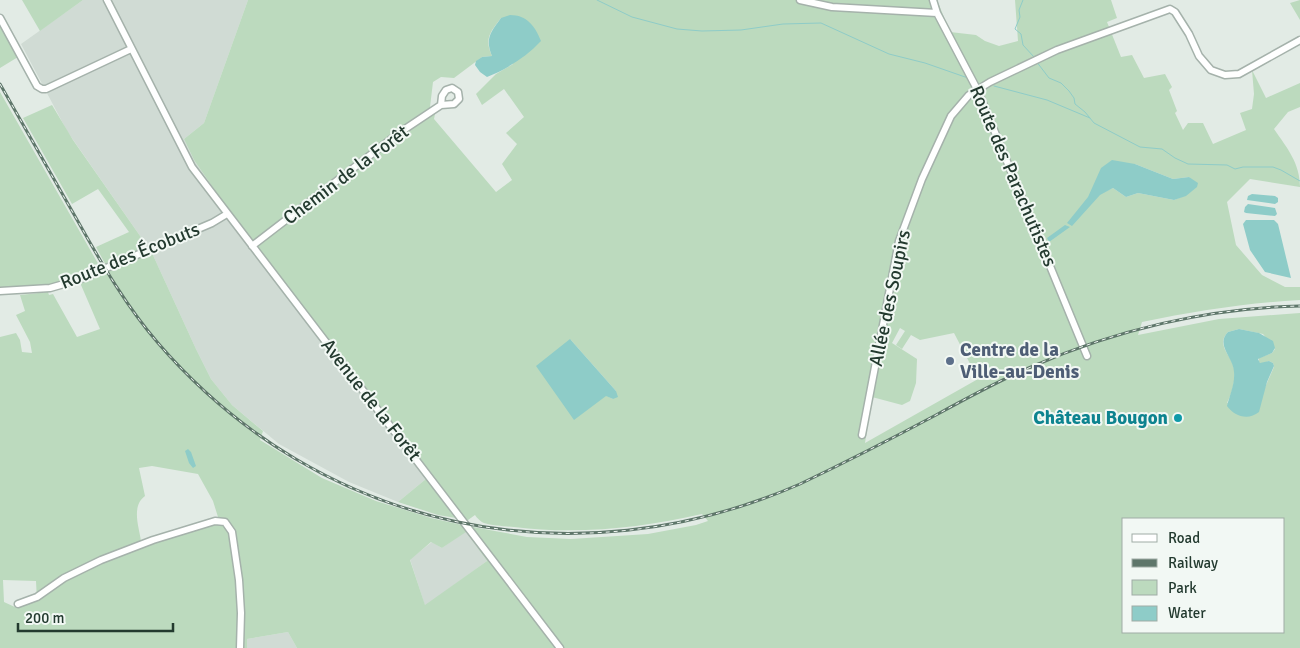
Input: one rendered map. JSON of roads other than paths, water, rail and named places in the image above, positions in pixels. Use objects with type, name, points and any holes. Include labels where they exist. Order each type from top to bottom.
[{"type":"street","name":"Avenue de la Forêt","points":[[107,0],[192,167],[560,648]]},
{"type":"street","points":[[800,0],[832,7],[937,13]]},
{"type":"street","name":"Route des Parachutistes","points":[[933,0],[937,13],[977,89],[1087,356]]},
{"type":"street","name":"Allée des Soupirs","points":[[862,436],[899,241],[922,180],[951,116],[960,103],[977,89],[1057,50],[1170,9],[1175,12],[1200,56],[1211,70],[1225,75],[1239,74],[1300,40]]},
{"type":"street","points":[[0,18],[37,86],[42,89],[46,89],[131,48]]},
{"type":"street","name":"Chemin de la Forêt","points":[[252,246],[391,139],[441,105]]},
{"type":"street","name":"Route des Écobuts","points":[[0,291],[50,288],[78,280],[212,223],[227,214]]},
{"type":"street","points":[[18,604],[37,597],[64,578],[101,560],[153,540],[215,521],[225,522],[232,532],[239,580],[241,612],[240,648]]},
{"type":"water","points":[[510,15],[521,17],[530,22],[541,41],[516,62],[487,77],[475,65],[476,61],[482,57],[492,56],[489,45],[491,32],[501,18]]},
{"type":"water","points":[[1112,160],[1135,164],[1173,179],[1189,177],[1198,183],[1197,187],[1186,196],[1174,200],[1138,193],[1126,197],[1113,188],[1100,195],[1072,226],[1067,223],[1088,197],[1101,168]]},
{"type":"water","points":[[1252,194],[1275,196],[1278,198],[1278,202],[1275,204],[1247,200],[1248,196]]},
{"type":"water","points":[[1248,204],[1275,208],[1277,214],[1275,216],[1246,213],[1244,212],[1245,207]]},
{"type":"water","points":[[1246,220],[1274,220],[1278,224],[1291,278],[1265,272],[1250,250],[1243,224]]},
{"type":"water","points":[[1065,225],[1070,227],[1049,242],[1047,238]]},
{"type":"water","points":[[1239,329],[1259,333],[1273,341],[1275,348],[1272,353],[1258,359],[1260,363],[1269,361],[1274,366],[1267,382],[1259,412],[1246,417],[1237,415],[1227,406],[1233,385],[1234,372],[1223,342],[1228,332]]},
{"type":"water","points":[[570,339],[616,391],[618,397],[613,399],[606,396],[574,420],[536,366]]},
{"type":"water","points":[[188,449],[196,466],[193,468],[185,451]]},
{"type":"waterway","points":[[597,0],[632,17],[677,29],[702,31],[741,30],[783,24],[821,23],[889,54],[925,63],[968,78]]},
{"type":"waterway","points":[[1023,0],[1019,10],[1020,17],[1015,29],[1021,34],[1023,45],[1034,57]]},
{"type":"waterway","points":[[1036,61],[1049,78],[1061,83],[1069,91],[1074,98],[1075,104],[1094,123],[1140,147],[1162,149],[1188,164],[1227,165],[1235,169],[1243,167],[1273,167],[1300,181]]},
{"type":"waterway","points":[[994,86],[1047,100],[1090,118]]},
{"type":"railway","points":[[0,84],[98,256],[126,301],[158,343],[223,407],[295,459],[373,497],[455,522],[541,533],[627,530],[714,514],[800,484],[1007,378],[1096,342],[1162,323],[1197,316],[1231,311],[1300,306]]},
{"type":"place","name":"Centre de la Ville-au-Denis","points":[[950,361]]},
{"type":"place","name":"Château Bougon","points":[[1178,418]]}]
